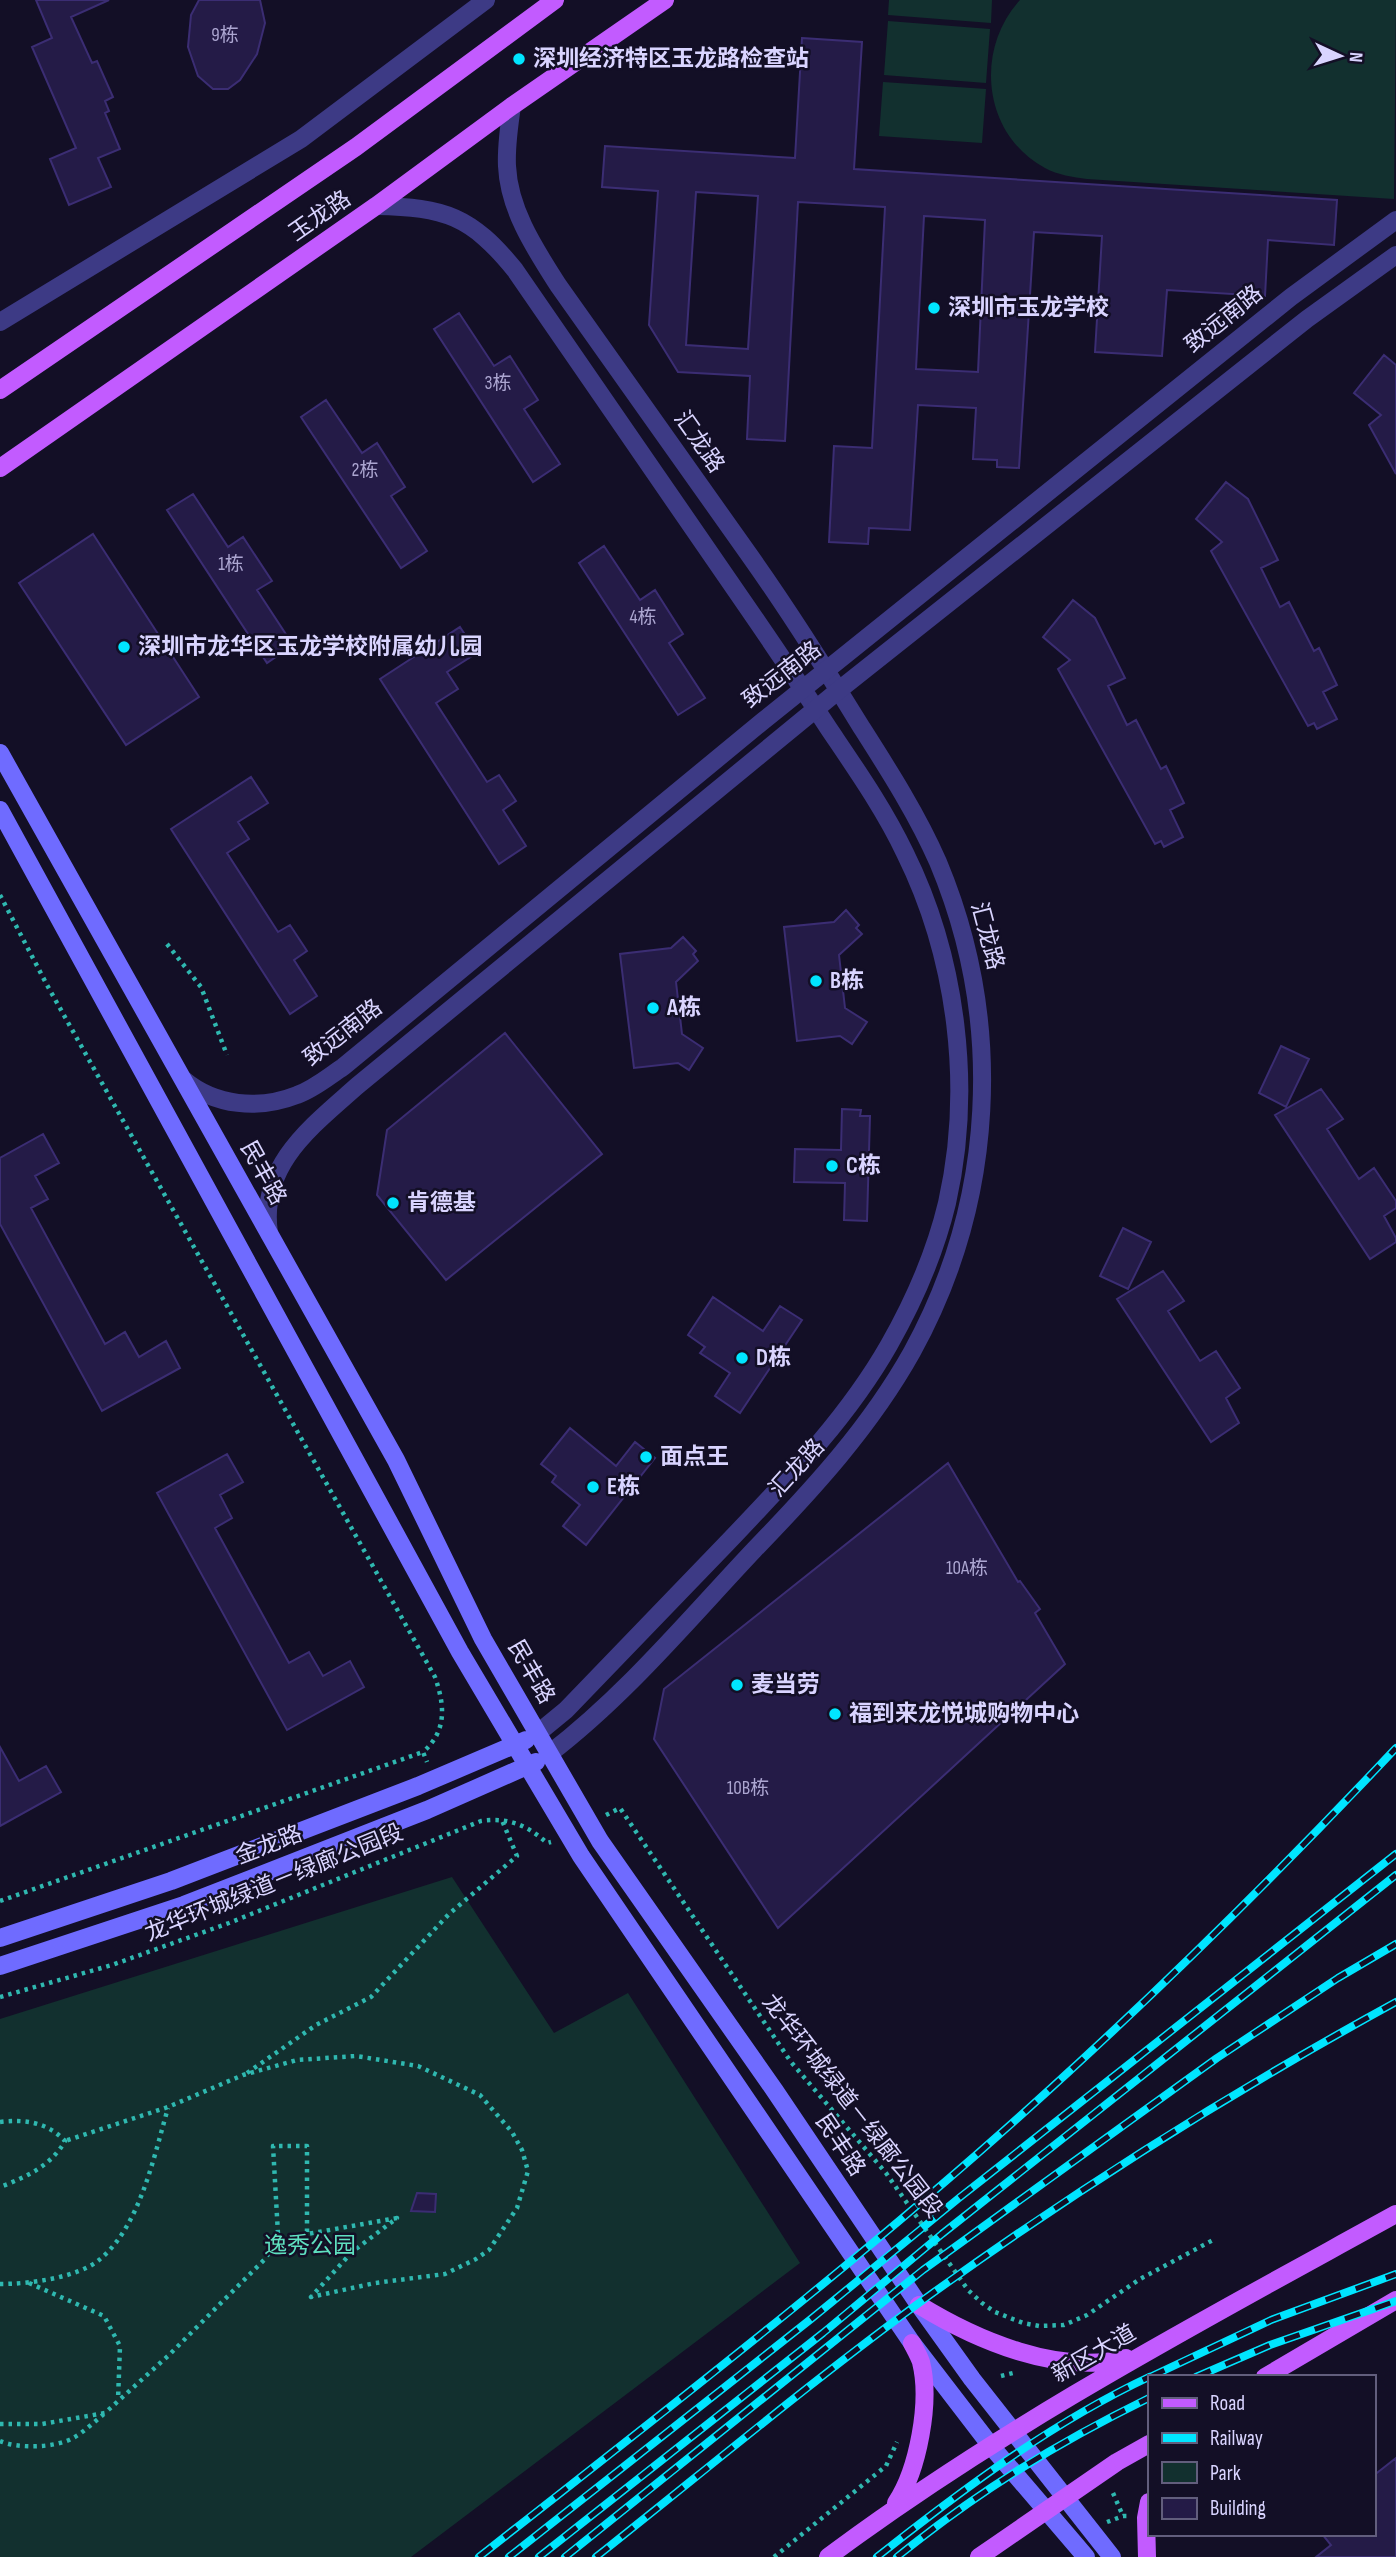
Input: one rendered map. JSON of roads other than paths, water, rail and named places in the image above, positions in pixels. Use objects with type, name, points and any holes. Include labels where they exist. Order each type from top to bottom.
[{"type":"main road","name":"玉龙路","points":[[0,390],[356,147],[555,0]]},
{"type":"main road","name":"玉龙路","points":[[0,468],[376,206],[512,106],[665,0]]},
{"type":"main road","name":"民丰路","points":[[0,753],[396,1460],[483,1639],[600,1841],[775,2091],[919,2305],[1112,2557]]},
{"type":"main road","points":[[0,810],[460,1652],[581,1856],[912,2343],[991,2446],[1086,2557]]},
{"type":"main road","name":"金龙路","points":[[0,1938],[171,1881],[516,1746],[538,1733]]},
{"type":"main road","name":"金龙路","points":[[0,1966],[184,1905],[427,1810],[528,1767],[550,1754]]},
{"type":"main road","name":"新区大道","points":[[828,2557],[944,2474],[1013,2431],[1143,2354],[1396,2214]]},
{"type":"main road","points":[[1268,2375],[1396,2300]]},
{"type":"main road","points":[[919,2305],[987,2342],[1027,2354],[1089,2364],[1143,2354]]},
{"type":"main road","points":[[891,2511],[906,2487],[915,2462],[920,2434],[923,2386],[921,2361],[912,2343]]},
{"type":"main road","points":[[979,2557],[1148,2445]]},
{"type":"main road","points":[[1147,2557],[1148,2507]]},
{"type":"street","points":[[0,322],[301,139],[486,0]]},
{"type":"street","name":"汇龙路","points":[[512,106],[507,169],[511,192],[532,244],[558,285],[796,621],[919,824],[937,862],[964,940],[981,1025],[984,1070],[976,1168],[968,1213],[933,1310],[883,1400],[820,1481],[611,1702],[550,1754]]},
{"type":"street","name":"汇龙路","points":[[376,206],[416,207],[457,219],[495,246],[515,270],[803,689],[878,803],[923,891],[937,932],[954,1022],[958,1116],[954,1165],[946,1205],[933,1251],[913,1300],[887,1349],[851,1401],[781,1487],[566,1710],[538,1733]]},
{"type":"street","name":"致远南路","points":[[182,1079],[200,1093],[220,1100],[244,1103],[269,1102],[296,1096],[319,1084],[803,689],[1291,297],[1396,220]]},
{"type":"street","name":"致远南路","points":[[270,1235],[267,1217],[273,1180],[282,1162],[322,1118],[357,1086],[839,690],[1307,319],[1396,255]]},
{"type":"railway","points":[[479,2557],[841,2270],[981,2150],[1095,2048],[1183,1964],[1396,1748]]},
{"type":"railway","points":[[509,2557],[1396,1854]]},
{"type":"railway","points":[[539,2557],[1396,1875]]},
{"type":"railway","points":[[565,2557],[923,2270],[1217,2058],[1338,1978],[1396,1944]]},
{"type":"railway","points":[[596,2557],[761,2424],[986,2255],[1158,2141],[1396,2002]]},
{"type":"railway","points":[[1154,2375],[1271,2320],[1396,2274]]},
{"type":"railway","points":[[1201,2375],[1270,2345],[1396,2301]]},
{"type":"railway","points":[[877,2557],[1008,2459],[1077,2415],[1148,2378]]},
{"type":"railway","points":[[897,2557],[1018,2470],[1148,2399]]},
{"type":"place","name":"深圳经济特区玉龙路检查站","points":[[519,59]]},
{"type":"place","name":"深圳市玉龙学校","points":[[934,308]]},
{"type":"place","name":"深圳市龙华区玉龙学校附属幼儿园","points":[[124,647]]},
{"type":"place","name":"B栋","points":[[816,981]]},
{"type":"place","name":"A栋","points":[[653,1008]]},
{"type":"place","name":"C栋","points":[[832,1166]]},
{"type":"place","name":"肯德基","points":[[393,1203]]},
{"type":"place","name":"D栋","points":[[742,1358]]},
{"type":"place","name":"面点王","points":[[646,1457]]},
{"type":"place","name":"E栋","points":[[593,1487]]},
{"type":"place","name":"麦当劳","points":[[737,1685]]},
{"type":"place","name":"福到来龙悦城购物中心","points":[[835,1714]]},
{"type":"park label","name":"逸秀公园","points":[[310,2246]]}]
